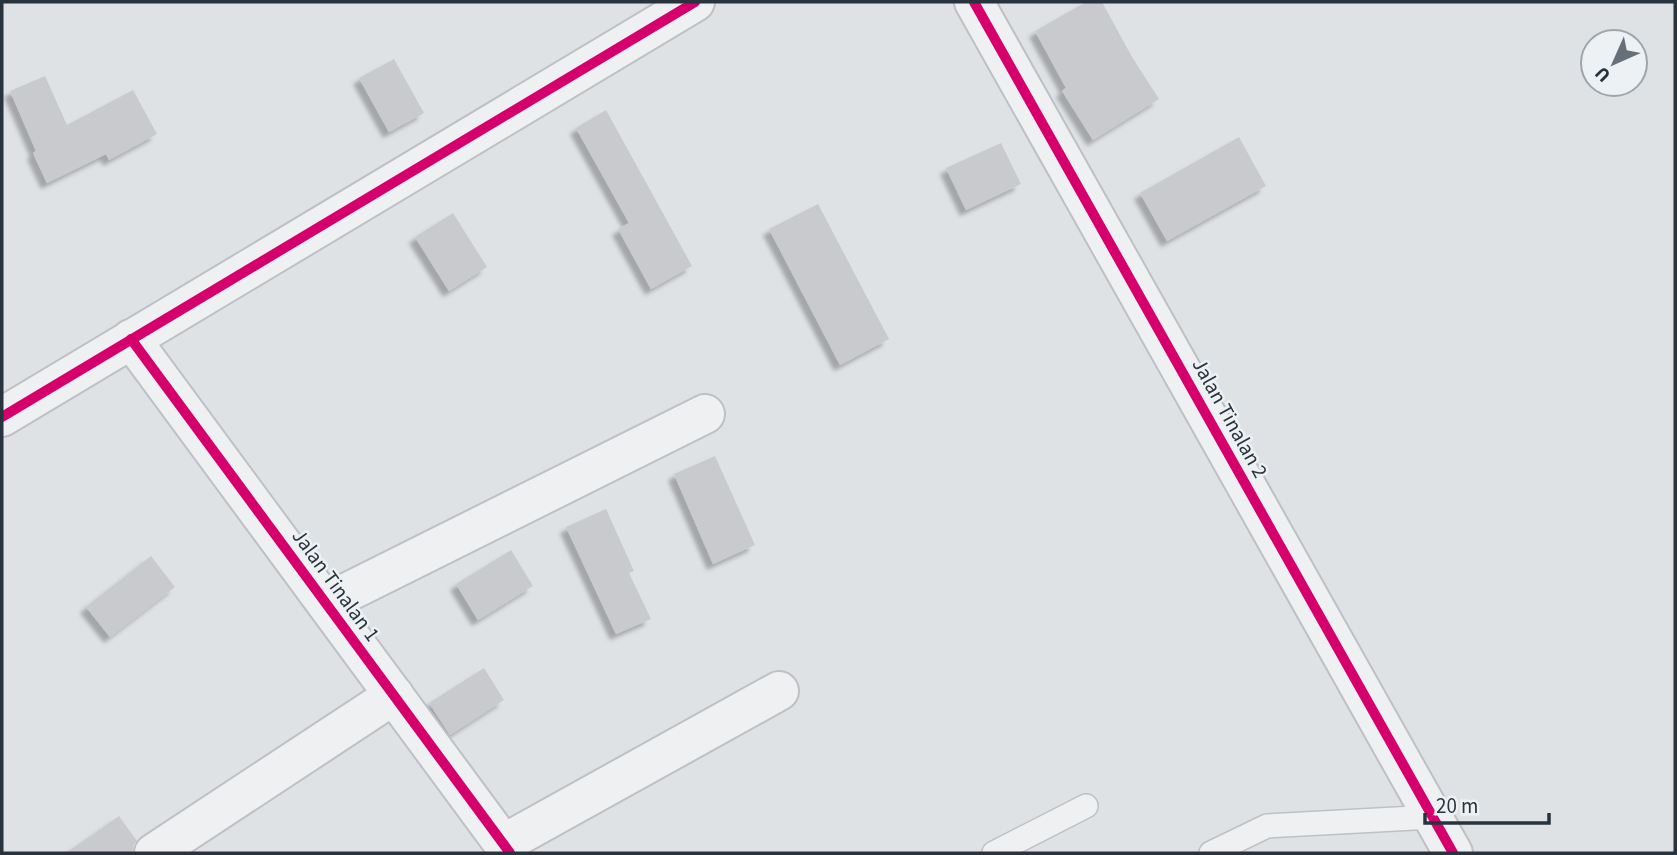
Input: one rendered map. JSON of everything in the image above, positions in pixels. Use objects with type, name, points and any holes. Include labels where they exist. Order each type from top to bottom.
[{"type":"street","name":"Jalan Tinalan 2","points":[[974,2],[1453,853]]},
{"type":"street","points":[[2,417],[492,124],[681,5]]},
{"type":"street","name":"Jalan Tinalan 1","points":[[131,339],[507,849]]},
{"type":"street","points":[[326,603],[705,414]]},
{"type":"street","points":[[507,849],[779,691]]},
{"type":"street","points":[[155,853],[394,695]]},
{"type":"lane","points":[[994,853],[1086,806]]},
{"type":"lane","points":[[1211,853],[1267,826],[1433,817]]},
{"type":"building","points":[[1086,2],[1102,2],[1159,99],[1093,140],[1062,91],[1066,88],[1035,31]]},
{"type":"building","points":[[394,59],[424,113],[389,132],[359,78]]},
{"type":"building","points":[[45,76],[67,125],[133,90],[157,134],[109,160],[106,154],[47,183],[10,91]]},
{"type":"building","points":[[606,110],[692,266],[651,289],[618,229],[629,223],[576,128]]},
{"type":"building","points":[[1239,137],[1266,186],[1167,241],[1140,193]]},
{"type":"building","points":[[1001,143],[1021,184],[966,210],[946,168]]},
{"type":"building","points":[[818,204],[889,339],[840,365],[769,229]]},
{"type":"building","points":[[453,213],[487,267],[449,291],[415,237]]},
{"type":"building","points":[[715,456],[755,545],[713,564],[674,474]]},
{"type":"building","points":[[606,509],[634,571],[629,573],[651,619],[616,634],[566,527]]},
{"type":"building","points":[[511,550],[533,586],[478,620],[456,584]]},
{"type":"building","points":[[151,556],[175,587],[110,637],[86,607]]},
{"type":"building","points":[[484,668],[504,700],[450,735],[429,703]]},
{"type":"building","points":[[119,816],[137,841],[132,853],[66,853]]},
{"type":"cycle path","points":[[2,417],[695,2]]},
{"type":"cycle path","points":[[974,2],[1453,853]]},
{"type":"cycle path","points":[[131,339],[510,853]]}]
